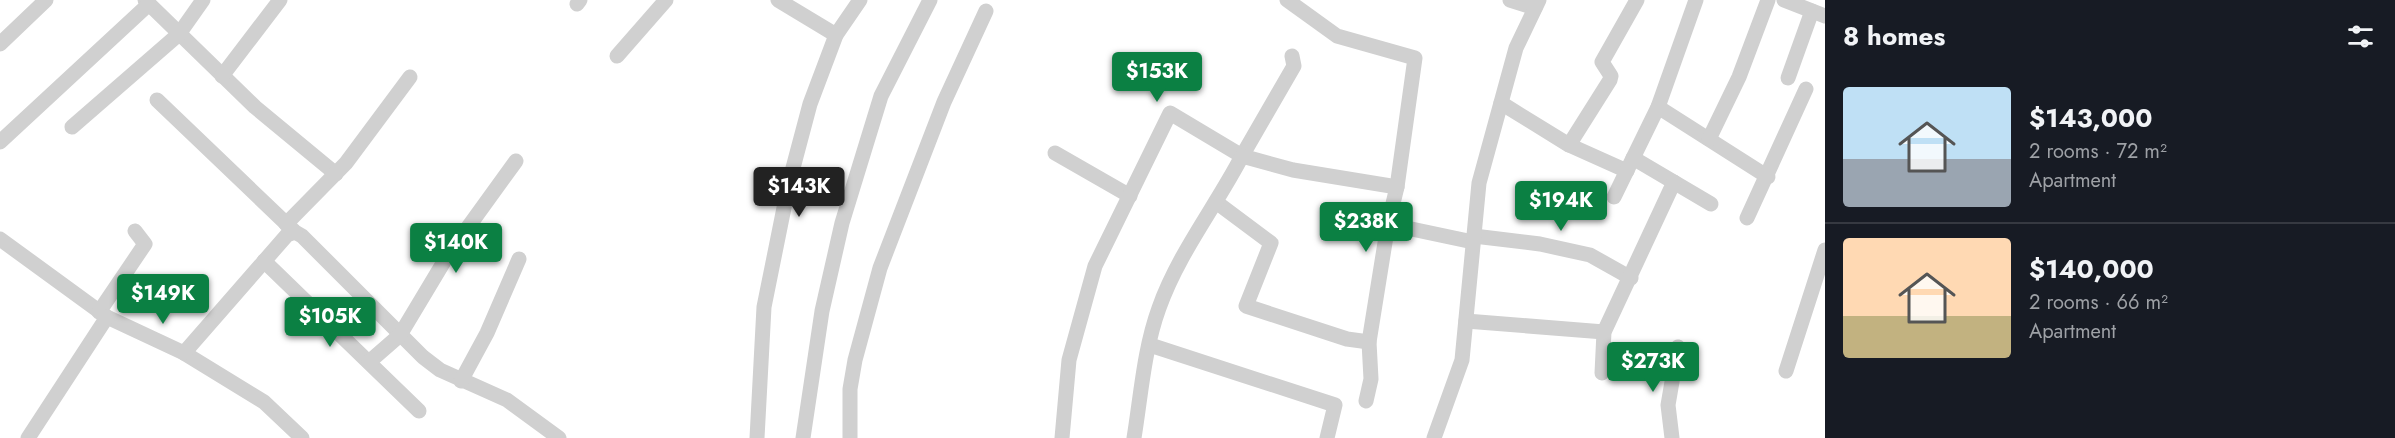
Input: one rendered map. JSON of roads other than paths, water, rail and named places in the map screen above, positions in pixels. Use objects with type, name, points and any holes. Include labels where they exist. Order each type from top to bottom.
[{"type":"street","points":[[0,44],[46,0]]},
{"type":"street","points":[[72,127],[179,34],[203,0]]},
{"type":"street","points":[[222,76],[280,0]]},
{"type":"street","points":[[617,56],[666,0]]},
{"type":"street","points":[[778,0],[802,6],[836,35]]},
{"type":"street","points":[[757,438],[764,307],[789,183],[810,104],[836,35],[860,0]]},
{"type":"street","points":[[803,438],[822,311],[842,223],[881,96],[930,0]]},
{"type":"street","points":[[1287,0],[1308,6],[1337,36],[1414,58],[1397,188],[1388,224],[1369,342],[1371,379],[1366,401]]},
{"type":"street","points":[[1434,438],[1462,360],[1479,183],[1516,48],[1537,4],[1510,0]]},
{"type":"street","points":[[1569,145],[1610,80],[1611,76],[1602,66],[1602,62],[1637,0]]},
{"type":"street","points":[[1614,197],[1658,107],[1696,0]]},
{"type":"street","points":[[1709,139],[1739,76],[1768,0]]},
{"type":"street","points":[[1784,0],[1819,13],[1788,78]]},
{"type":"street","points":[[0,142],[147,2],[255,107],[336,174]]},
{"type":"street","points":[[850,438],[850,389],[855,360],[880,268],[944,102],[986,11]]},
{"type":"street","points":[[1134,438],[1150,345],[1159,309],[1169,285],[1294,66],[1292,56]]},
{"type":"street","points":[[184,353],[287,235],[290,228],[357,150],[410,77]]},
{"type":"street","points":[[1747,218],[1768,177],[1806,89]]},
{"type":"street","points":[[157,100],[290,228],[302,236],[400,335],[440,370],[507,400],[559,438]]},
{"type":"street","points":[[1501,103],[1569,145],[1674,182],[1711,204]]},
{"type":"street","points":[[1658,107],[1768,177]]},
{"type":"street","points":[[1062,438],[1069,360],[1095,266],[1170,113],[1242,156],[1293,170],[1397,188]]},
{"type":"street","points":[[1055,153],[1130,196]]},
{"type":"street","points":[[369,362],[400,335],[448,255],[516,161]]},
{"type":"street","points":[[1602,373],[1604,332],[1674,182]]},
{"type":"street","points":[[1216,202],[1271,243],[1246,306],[1347,339],[1369,342]]},
{"type":"street","points":[[1388,224],[1473,239],[1540,244],[1590,255],[1631,278]]},
{"type":"street","points":[[28,438],[145,244],[135,231]]},
{"type":"street","points":[[0,239],[103,314],[184,353],[264,402],[302,438]]},
{"type":"street","points":[[1786,371],[1825,250]]},
{"type":"street","points":[[461,381],[487,333],[519,259]]},
{"type":"street","points":[[264,261],[419,411]]},
{"type":"street","points":[[1466,321],[1604,332]]},
{"type":"street","points":[[1150,345],[1335,405],[1327,438]]},
{"type":"street","points":[[1672,438],[1668,405],[1678,347]]}]
